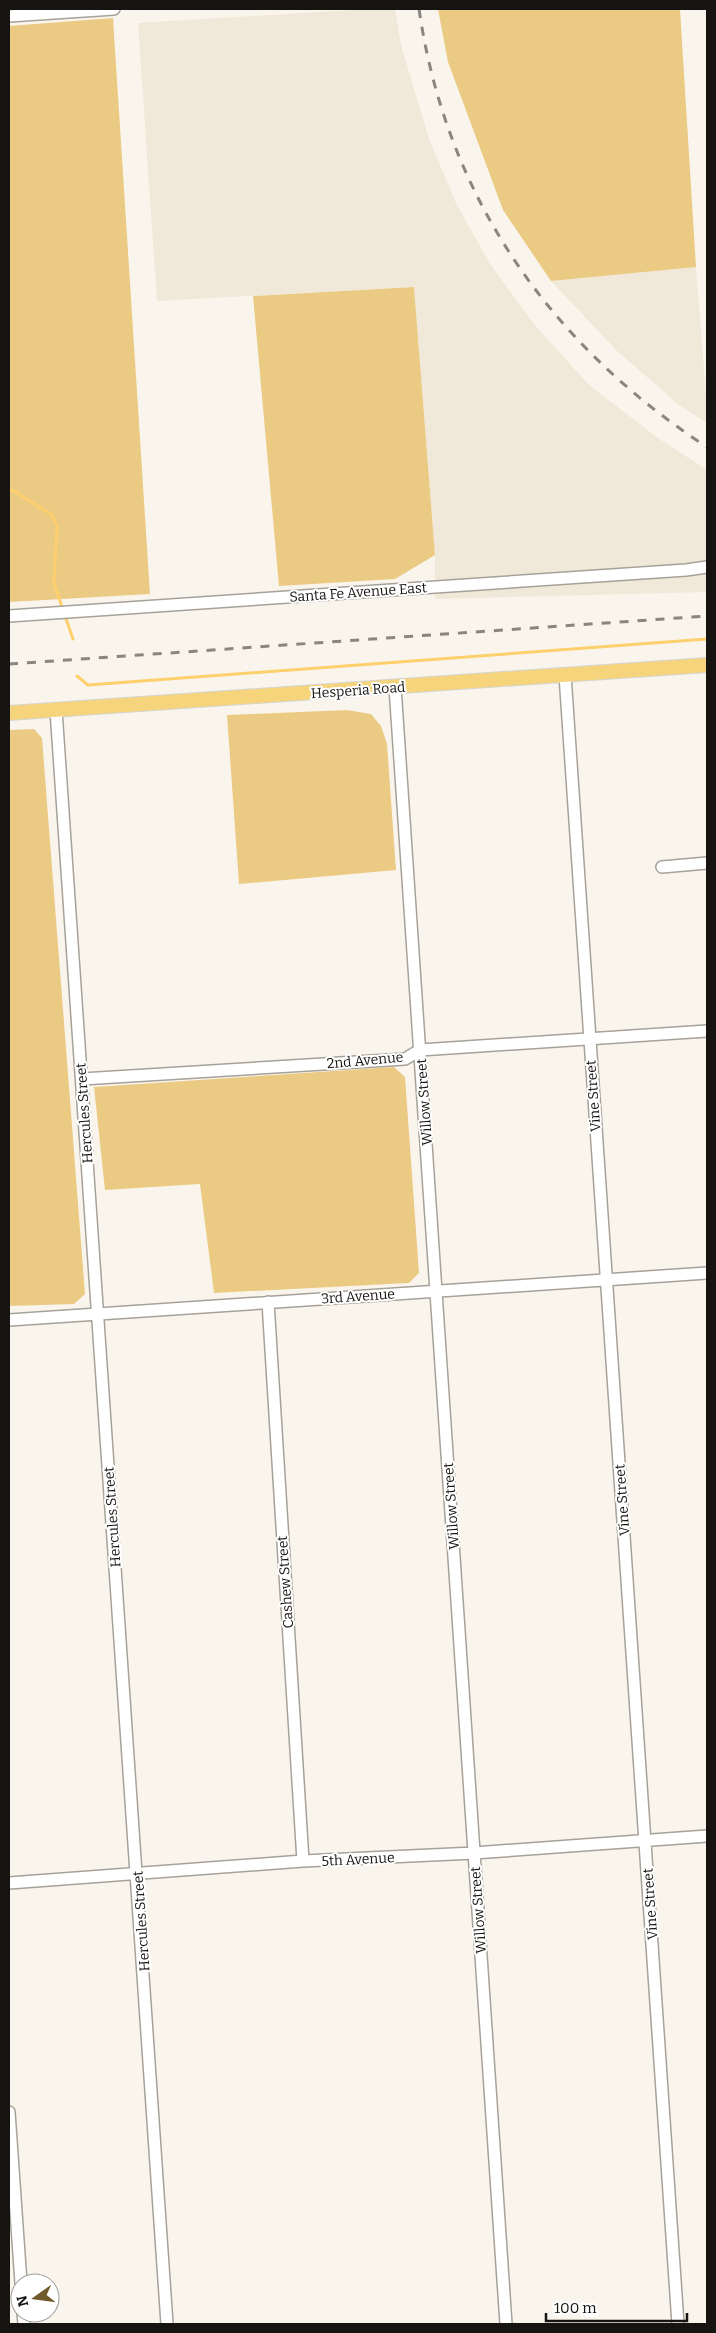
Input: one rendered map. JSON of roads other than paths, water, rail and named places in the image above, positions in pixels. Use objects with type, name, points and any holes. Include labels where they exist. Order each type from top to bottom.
[{"type":"main road","name":"Hesperia Road","points":[[9,713],[707,665]]},
{"type":"street","points":[[9,16],[114,9]]},
{"type":"street","name":"Santa Fe Avenue East","points":[[9,616],[686,570],[707,566]]},
{"type":"street","name":"Vine Street","points":[[565,675],[678,2324]]},
{"type":"street","name":"Willow Street","points":[[396,687],[506,2324]]},
{"type":"street","name":"Hercules Street","points":[[56,710],[168,2324]]},
{"type":"street","points":[[662,867],[707,863]]},
{"type":"street","name":"2nd Avenue","points":[[82,1079],[405,1059],[420,1050],[707,1031]]},
{"type":"street","name":"3rd Avenue","points":[[9,1320],[707,1272]]},
{"type":"street","name":"Cashew Street","points":[[268,1302],[303,1861]]},
{"type":"street","name":"5th Avenue","points":[[9,1883],[303,1861],[474,1852],[707,1836]]},
{"type":"street","points":[[9,2112],[20,2273]]},
{"type":"waterway","points":[[9,490],[14,491],[52,515],[57,526],[54,583],[63,610]]},
{"type":"waterway","points":[[65,616],[73,639]]},
{"type":"waterway","points":[[77,676],[88,685],[707,639]]},
{"type":"railway","points":[[419,9],[433,77],[453,142],[481,203],[514,260],[554,313],[600,362],[651,407],[707,447]]},
{"type":"railway","points":[[9,664],[707,616]]}]
